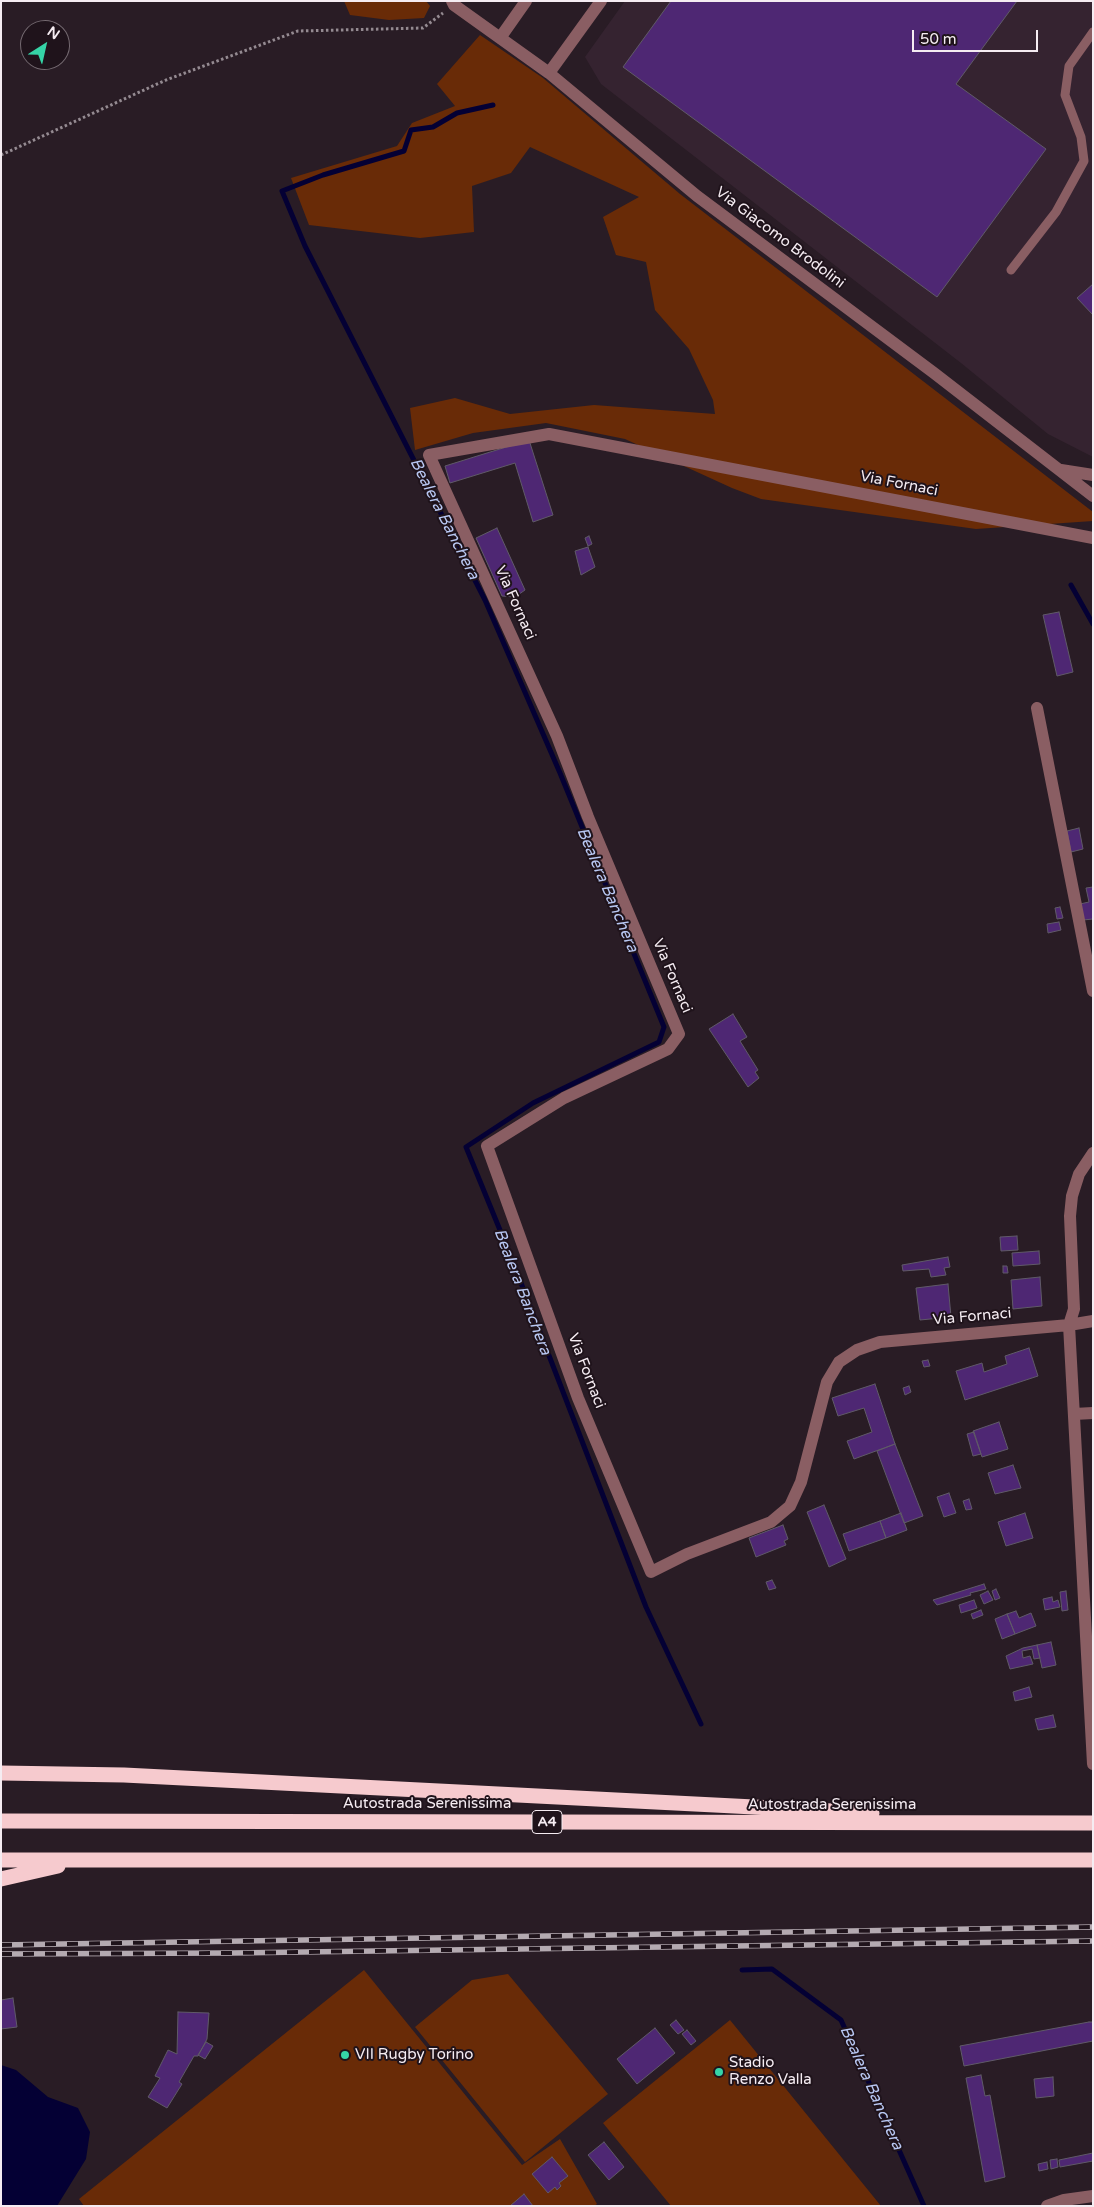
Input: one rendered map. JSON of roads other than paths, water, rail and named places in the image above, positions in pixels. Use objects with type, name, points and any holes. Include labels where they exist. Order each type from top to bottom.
[{"type":"highway","points":[[1,1773],[124,1775],[1066,1823]]},
{"type":"highway","name":"Autostrada Serenissima","points":[[1,1821],[1093,1823]]},
{"type":"highway","points":[[1,1860],[1093,1860]]},
{"type":"highway","points":[[1,1879],[81,1860]]},
{"type":"street","points":[[500,38],[526,1]]},
{"type":"street","points":[[550,73],[601,1]]},
{"type":"street","name":"Via Giacomo Brodolini","points":[[453,3],[550,73],[697,196],[1093,496]]},
{"type":"street","name":"Via Fornaci","points":[[1069,1325],[880,1342],[857,1350],[839,1362],[827,1382],[801,1482],[790,1506],[771,1522],[688,1554],[651,1572],[578,1398],[487,1146],[564,1098],[668,1048],[679,1034],[588,817],[557,736],[429,455],[549,434],[1093,538]]},
{"type":"street","points":[[1059,470],[1093,475]]},
{"type":"street","points":[[1038,708],[1093,991]]},
{"type":"street","points":[[1093,1153],[1079,1174],[1072,1196],[1070,1216],[1074,1309],[1069,1325],[1093,1764]]},
{"type":"street","points":[[1069,1325],[1093,1321]]},
{"type":"street","points":[[1074,1414],[1093,1413]]},
{"type":"street","points":[[1047,2206],[1064,2200],[1093,2196]]},
{"type":"lane","points":[[1011,270],[1056,212],[1084,162],[1081,138],[1065,95],[1069,66],[1093,32]]},
{"type":"waterway","name":"Bealera Banchera","points":[[493,105],[457,113],[433,127],[411,130],[404,151],[323,175],[282,191],[305,246],[485,600],[560,773],[664,1027],[659,1042],[533,1103],[466,1147],[511,1257],[646,1607],[701,1724]]},
{"type":"waterway","points":[[1071,585],[1093,624]]},
{"type":"waterway","name":"Bealera Banchera","points":[[742,1970],[772,1969],[841,2020],[924,2206]]},
{"type":"railway","points":[[1,1945],[1093,1927]]},
{"type":"railway","points":[[1,1954],[232,1953],[1093,1941]]},
{"type":"place","name":"VII Rugby Torino","points":[[345,2055]]},
{"type":"place","name":"Stadio Renzo Valla","points":[[719,2072]]}]
